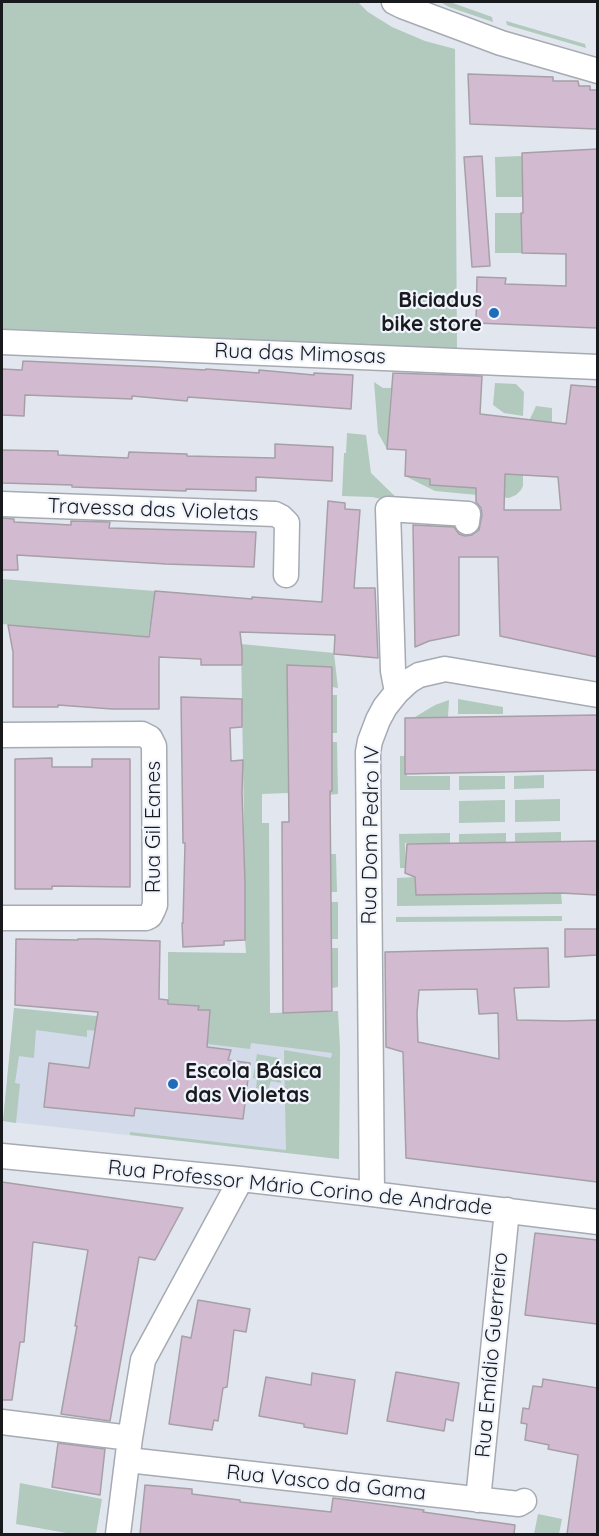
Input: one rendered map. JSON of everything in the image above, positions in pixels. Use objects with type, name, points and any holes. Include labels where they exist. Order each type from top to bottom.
[{"type":"street","points":[[398,3],[501,43],[597,71]]},
{"type":"street","name":"Rua das Mimosas","points":[[2,342],[597,367]]},
{"type":"street","name":"Travessa das Violetas","points":[[2,504],[275,514],[286,523],[286,574]]},
{"type":"street","points":[[397,692],[393,671],[388,509],[468,514],[468,522]]},
{"type":"street","name":"Rua Dom Pedro IV","points":[[372,1194],[368,752],[378,720],[385,707],[409,681],[419,675],[445,669],[597,695]]},
{"type":"street","name":"Rua Gil Eanes","points":[[2,735],[142,734],[150,738],[154,746],[154,905],[150,916],[146,918],[2,918]]},
{"type":"street","name":"Rua Professor Mário Corino de Andrade","points":[[2,1156],[241,1179],[597,1222]]},
{"type":"street","points":[[118,1534],[143,1360],[241,1179]]},
{"type":"street","name":"Rua Emídio Guerreiro","points":[[478,1500],[507,1210]]},
{"type":"street","name":"Rua Vasco da Gama","points":[[2,1422],[129,1449],[478,1500],[519,1504],[524,1502]]},
{"type":"shaded area","name":"Escola Básica das Violetas","points":[[14,1008],[252,1032],[340,1047],[339,1159],[3,1121]]},
{"type":"green space","points":[[2,2],[358,2],[368,12],[392,27],[425,41],[455,49],[457,349],[2,329]]},
{"type":"green space","points":[[440,2],[450,2],[492,17],[493,22],[449,7]]},
{"type":"green space","points":[[506,21],[585,44],[586,48],[507,25]]},
{"type":"green space","points":[[522,156],[523,197],[496,197],[495,157]]},
{"type":"green space","points":[[495,213],[521,213],[522,253],[495,253]]},
{"type":"green space","points":[[374,382],[383,388],[391,388],[387,449],[378,433]]},
{"type":"green space","points":[[495,383],[516,384],[524,392],[523,416],[504,413],[493,405]]},
{"type":"green space","points":[[536,406],[552,408],[552,423],[529,421]]},
{"type":"green space","points":[[347,433],[366,435],[371,473],[402,503],[372,497],[342,496]]},
{"type":"green space","points":[[505,474],[523,475],[521,490],[509,498],[435,491],[405,476],[504,489]]},
{"type":"green space","points":[[2,579],[155,591],[148,637],[2,624]]},
{"type":"green space","points":[[241,644],[334,653],[338,688],[332,687],[331,667],[287,665],[288,793],[262,794],[262,823],[269,823],[270,1013],[338,1011],[339,1159],[130,1135],[130,1132],[286,1150],[284,1050],[331,1058],[332,1053],[251,1043],[250,1049],[87,1030],[87,1037],[36,1030],[34,1058],[19,1056],[15,1083],[20,1084],[16,1123],[3,1121],[14,1008],[208,1025],[209,1010],[168,1004],[168,952],[246,953]]},
{"type":"green space","points":[[332,695],[337,695],[337,733],[332,733]]},
{"type":"green space","points":[[458,699],[503,707],[503,714],[458,714]]},
{"type":"green space","points":[[449,700],[448,717],[415,717],[435,705]]},
{"type":"green space","points":[[332,742],[337,742],[338,794],[328,795],[327,791],[332,790]]},
{"type":"green space","points":[[400,756],[407,756],[407,776],[450,776],[450,790],[400,790]]},
{"type":"green space","points":[[544,775],[544,788],[514,789],[514,776]]},
{"type":"green space","points":[[459,776],[505,776],[505,789],[459,790]]},
{"type":"green space","points":[[560,799],[560,821],[515,822],[515,800]]},
{"type":"green space","points":[[505,800],[505,822],[459,823],[459,801]]},
{"type":"green space","points":[[561,832],[561,841],[515,842],[515,833]]},
{"type":"green space","points":[[450,833],[450,843],[405,843],[406,868],[400,868],[399,834]]},
{"type":"green space","points":[[506,833],[506,842],[459,843],[459,834]]},
{"type":"green space","points":[[331,854],[336,854],[337,892],[331,892]]},
{"type":"green space","points":[[415,877],[416,895],[561,893],[562,904],[397,906],[397,878]]},
{"type":"green space","points":[[331,902],[338,902],[338,939],[331,939]]},
{"type":"green space","points":[[562,916],[562,921],[396,922],[396,917]]},
{"type":"green space","points":[[331,948],[338,948],[338,987],[332,988]]},
{"type":"green space","points":[[257,1054],[279,1058],[281,1083],[271,1081],[268,1090],[256,1088],[257,1079],[253,1078]]},
{"type":"green space","points":[[20,1483],[102,1499],[96,1534],[72,1534],[16,1524]]},
{"type":"green space","points":[[538,1514],[562,1519],[559,1534],[534,1534]]},
{"type":"building","points":[[468,74],[553,77],[553,81],[578,81],[579,86],[590,86],[590,90],[597,90],[597,129],[470,124]]},
{"type":"building","points":[[597,149],[597,328],[476,323],[477,277],[506,278],[505,284],[566,286],[566,254],[522,253],[522,153]]},
{"type":"building","points":[[482,156],[490,266],[472,267],[464,157]]},
{"type":"building","points":[[23,361],[259,373],[259,370],[314,375],[314,373],[353,375],[351,409],[188,397],[187,401],[132,396],[132,399],[25,395],[24,416],[2,415],[2,369],[22,370]]},
{"type":"building","points":[[393,373],[482,376],[480,414],[566,424],[571,385],[597,387],[597,657],[500,636],[498,557],[459,557],[459,635],[429,641],[415,647],[413,525],[454,527],[459,534],[472,535],[479,530],[482,515],[481,508],[476,502],[476,488],[430,485],[430,479],[405,476],[406,450],[387,449]],"holes":[[[505,474],[558,477],[561,510],[504,510]]]},
{"type":"building","points":[[275,444],[333,447],[332,481],[256,477],[256,491],[186,489],[186,491],[2,483],[2,450],[58,451],[58,455],[128,458],[129,452],[275,458]]},
{"type":"building","points":[[328,501],[345,503],[345,509],[360,510],[354,588],[375,588],[378,658],[334,654],[335,635],[240,632],[242,665],[201,665],[201,659],[159,657],[159,709],[112,709],[58,705],[58,707],[13,707],[13,652],[8,625],[149,637],[155,591],[322,602]]},
{"type":"building","points":[[2,518],[14,519],[14,522],[71,525],[71,521],[110,522],[109,528],[256,532],[254,567],[17,555],[18,570],[2,570]]},
{"type":"building","points":[[287,665],[332,667],[332,791],[330,791],[332,1011],[283,1013],[282,822],[289,822]]},
{"type":"building","points":[[181,697],[242,699],[242,727],[230,728],[231,761],[243,760],[245,940],[224,941],[224,945],[183,947],[185,843],[183,843]]},
{"type":"building","points":[[597,715],[597,770],[405,774],[405,718]]},
{"type":"building","points":[[52,758],[52,767],[92,767],[92,759],[130,759],[130,887],[52,886],[52,889],[15,889],[15,759]]},
{"type":"building","points":[[597,841],[597,895],[561,893],[416,895],[415,877],[405,873],[407,844]]},
{"type":"building","points":[[565,929],[597,929],[597,955],[565,957]]},
{"type":"building","points":[[16,939],[160,941],[159,999],[168,1000],[168,1004],[199,1006],[198,1010],[210,1010],[207,1047],[231,1050],[228,1060],[250,1063],[243,1119],[135,1108],[134,1116],[44,1107],[49,1063],[89,1068],[98,1012],[15,1005]]},
{"type":"building","points":[[548,948],[549,987],[514,988],[517,1020],[597,1020],[597,1182],[406,1158],[403,1052],[386,1047],[385,952]],"holes":[[[477,989],[479,1014],[498,1013],[499,1059],[418,1042],[419,990]]]},
{"type":"building","points":[[2,1182],[183,1208],[155,1260],[139,1257],[110,1421],[61,1414],[88,1250],[33,1242],[24,1342],[20,1342],[12,1400],[2,1400]]},
{"type":"building","points":[[535,1233],[597,1240],[597,1324],[525,1315]]},
{"type":"building","points":[[198,1300],[250,1309],[246,1332],[234,1330],[227,1387],[223,1388],[218,1421],[214,1420],[212,1430],[169,1424],[182,1336],[191,1338]]},
{"type":"building","points":[[396,1372],[459,1383],[453,1421],[446,1419],[444,1431],[387,1421]]},
{"type":"building","points":[[312,1373],[355,1380],[347,1434],[259,1416],[266,1377],[311,1385]]},
{"type":"building","points":[[543,1379],[597,1388],[597,1534],[567,1534],[578,1455],[548,1449],[549,1445],[525,1440],[527,1424],[521,1423],[523,1408],[529,1409],[533,1386],[542,1387]]},
{"type":"building","points":[[58,1443],[105,1449],[100,1495],[52,1487]]},
{"type":"building","points":[[145,1485],[192,1489],[192,1494],[240,1500],[240,1502],[331,1512],[333,1498],[424,1510],[423,1512],[515,1525],[514,1534],[140,1534]]},
{"type":"place","name":"Biciadus bike store","points":[[494,313]]},
{"type":"place","name":"Escola Básica das Violetas","points":[[173,1084]]}]
